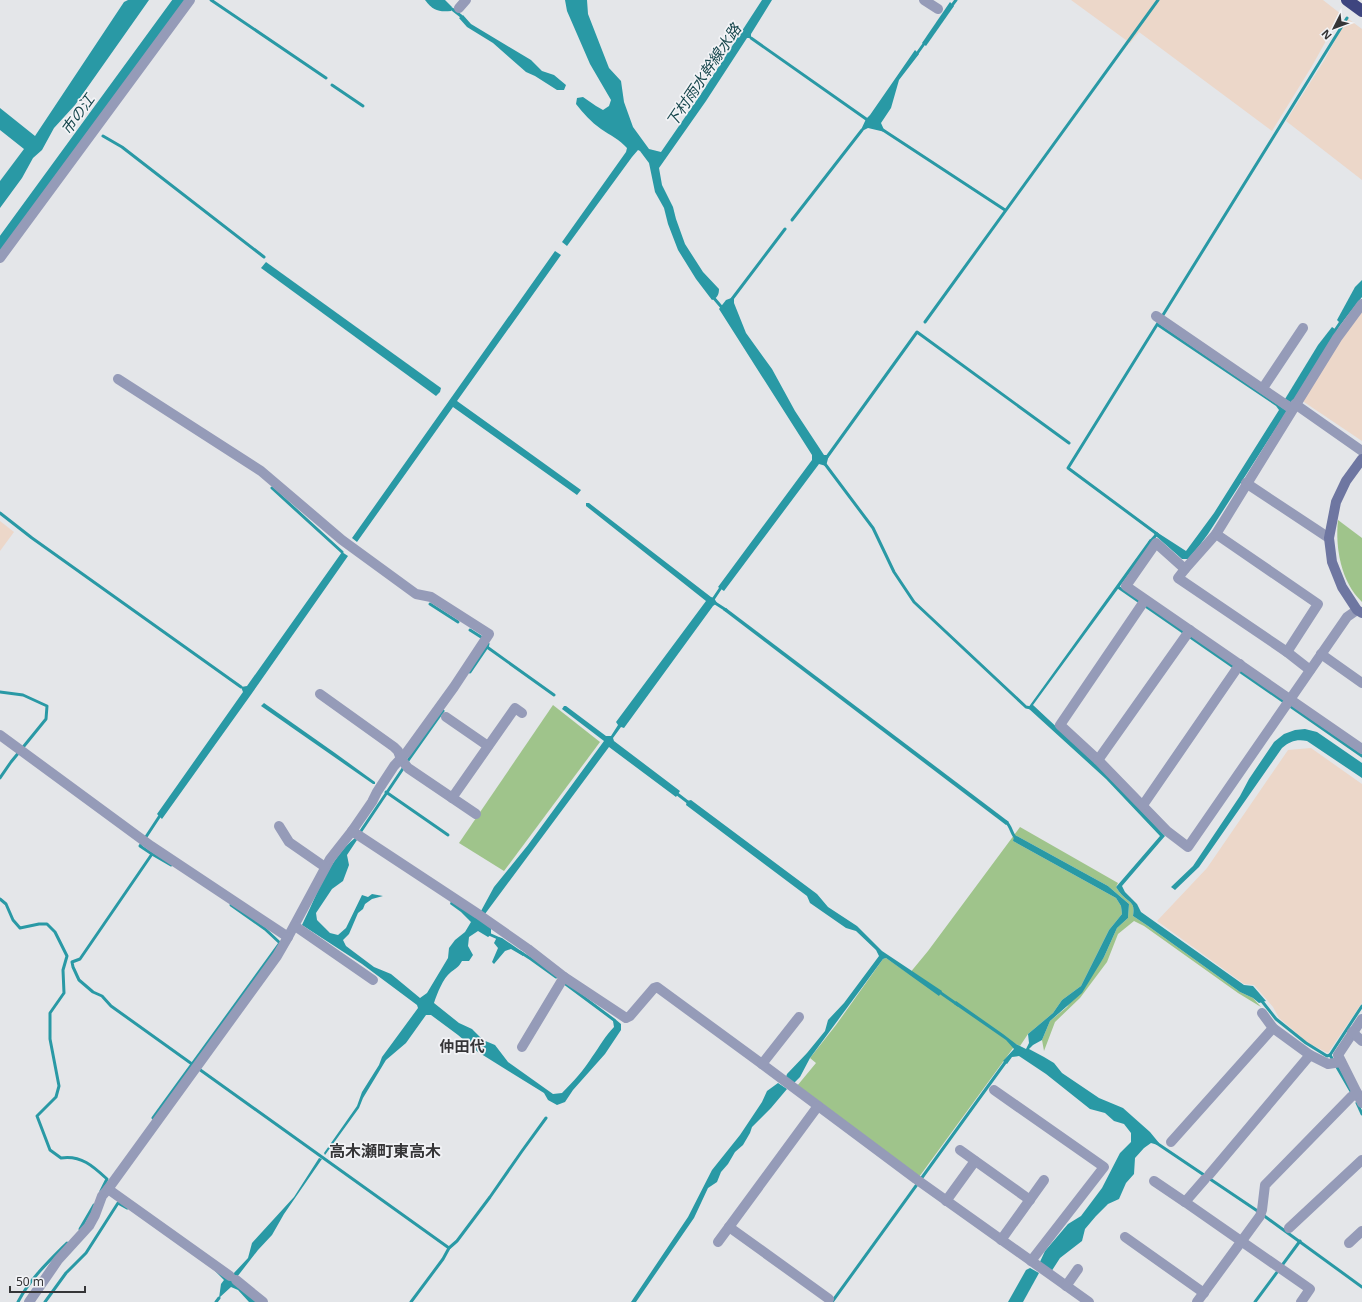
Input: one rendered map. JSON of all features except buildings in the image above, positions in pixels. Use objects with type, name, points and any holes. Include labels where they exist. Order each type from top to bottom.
[{"type":"highway","points":[[1347,0],[1362,11]]},
{"type":"street","points":[[0,258],[190,0]]},
{"type":"street","points":[[459,8],[466,0]]},
{"type":"street","points":[[924,0],[938,10]]},
{"type":"street","points":[[1310,670],[1287,652],[1178,578],[1216,534],[1246,483],[1337,338],[1362,304]]},
{"type":"street","points":[[1156,316],[1282,401],[1294,407],[1362,451]]},
{"type":"street","points":[[1263,388],[1303,328]]},
{"type":"street","points":[[29,1302],[58,1260],[89,1226],[102,1196],[197,1068],[277,956],[330,859],[372,802],[394,766],[407,752],[454,687],[489,634],[431,597],[416,594],[347,544],[261,471],[118,379]]},
{"type":"street","points":[[1143,603],[1060,725],[1098,760],[1167,831],[1188,847],[1347,617],[1360,611],[1342,587],[1332,562],[1329,538],[1336,502],[1346,481],[1362,458]]},
{"type":"street","points":[[1246,483],[1329,538]]},
{"type":"street","points":[[1216,534],[1318,604],[1287,652]]},
{"type":"street","points":[[1185,569],[1156,543],[1126,586],[1143,603],[1288,702],[1362,749]]},
{"type":"street","points":[[1098,760],[1187,633]]},
{"type":"street","points":[[1321,654],[1362,683]]},
{"type":"street","points":[[1143,805],[1238,668]]},
{"type":"street","points":[[320,694],[394,747],[408,768],[476,814]]},
{"type":"street","points":[[452,798],[515,708],[522,713]]},
{"type":"street","points":[[446,717],[488,746]]},
{"type":"street","points":[[0,735],[151,846],[288,936]]},
{"type":"street","points":[[279,826],[289,842],[325,867]]},
{"type":"street","points":[[352,831],[528,949],[562,981],[626,1018],[630,1016],[654,988],[657,988],[762,1064],[919,1182],[1066,1286],[1084,1301]]},
{"type":"street","points":[[294,926],[373,980]]},
{"type":"street","points":[[522,1047],[562,981]]},
{"type":"street","points":[[1262,1013],[1273,1028],[1310,1055],[1328,1064],[1337,1063]]},
{"type":"street","points":[[762,1064],[799,1017]]},
{"type":"street","points":[[1362,1019],[1338,1055],[1337,1063],[1354,1095],[1362,1103]]},
{"type":"street","points":[[1171,1142],[1273,1028]]},
{"type":"street","points":[[1352,1032],[1362,1041]]},
{"type":"street","points":[[1185,1202],[1310,1055]]},
{"type":"street","points":[[994,1090],[1104,1167],[1037,1266]]},
{"type":"street","points":[[1197,1302],[1242,1242],[1261,1213],[1265,1185],[1354,1095]]},
{"type":"street","points":[[718,1242],[818,1106]]},
{"type":"street","points":[[960,1150],[1030,1200]]},
{"type":"street","points":[[1289,1228],[1362,1160]]},
{"type":"street","points":[[946,1201],[975,1161]]},
{"type":"street","points":[[1002,1240],[1044,1180]]},
{"type":"street","points":[[1154,1181],[1310,1289],[1301,1302]]},
{"type":"street","points":[[108,1189],[233,1278],[263,1302]]},
{"type":"street","points":[[729,1227],[829,1299]]},
{"type":"street","points":[[1348,1243],[1362,1231]]},
{"type":"street","points":[[1126,1237],[1204,1293]]},
{"type":"street","points":[[1066,1286],[1078,1269]]},
{"type":"shaded area","points":[[1071,0],[1323,0],[1341,14],[1312,66],[1272,131],[1139,32],[1130,43]]},
{"type":"shaded area","points":[[1347,18],[1362,29],[1362,180],[1286,121],[1325,59]]},
{"type":"shaded area","points":[[1362,309],[1362,441],[1301,400]]},
{"type":"shaded area","points":[[0,521],[14,532],[0,551]]},
{"type":"shaded area","points":[[1311,748],[1362,784],[1362,1003],[1328,1053],[1308,1043],[1279,1018],[1273,1007],[1254,985],[1244,984],[1157,921],[1207,868],[1288,750]]},
{"type":"green space","points":[[1338,520],[1362,538],[1362,602],[1349,585],[1344,575],[1339,553],[1337,531]]},
{"type":"green space","points":[[553,705],[600,742],[504,871],[459,843]]},
{"type":"green space","points":[[1020,827],[1118,883],[1116,887],[1133,906],[1133,916],[1240,992],[1253,998],[1261,1007],[1238,993],[1144,926],[1134,921],[1118,934],[1107,962],[1080,998],[1055,1022],[1044,1051],[1042,1040],[1050,1021],[1067,1007],[1104,957],[1117,928],[1128,918],[1129,904],[1108,886],[1017,836],[1013,841],[1116,898],[1121,906],[1122,914],[1109,930],[1081,986],[1062,1000],[1053,1013],[1028,1034],[1020,1046],[1016,1044],[919,1177],[797,1086],[816,1063],[810,1058],[836,1025],[883,959],[886,958],[909,974],[928,951]]},
{"type":"water","points":[[128,0],[149,0],[75,105],[54,128],[42,150],[33,158],[22,178],[0,208],[0,181],[24,149],[0,130],[0,108],[35,136],[124,2]]},
{"type":"water","points":[[425,0],[445,0],[452,7],[451,11],[436,10]]},
{"type":"water","points":[[565,0],[587,0],[588,14],[609,68],[621,81],[624,102],[633,127],[649,149],[661,152],[701,94],[762,0],[772,0],[751,34],[751,38],[747,38],[706,101],[659,168],[662,185],[673,207],[685,244],[703,272],[719,289],[718,295],[712,300],[696,279],[678,250],[668,224],[664,208],[655,192],[649,163],[638,150],[567,246],[562,242],[626,152],[627,148],[594,123],[576,104],[577,98],[583,97],[603,110],[609,106],[611,100],[590,64],[567,11]]},
{"type":"water","points":[[950,2],[954,6],[926,46],[922,43]]},
{"type":"water","points":[[463,15],[471,24],[531,60],[542,71],[554,75],[566,85],[564,90],[557,90],[526,72],[493,43],[467,27],[459,18]]},
{"type":"water","points":[[915,50],[919,54],[899,80],[891,108],[881,123],[885,132],[868,128],[860,132],[866,119]]},
{"type":"water","points":[[555,251],[561,255],[457,401],[581,490],[577,495],[453,407],[357,542],[352,538]]},
{"type":"water","points":[[266,262],[441,388],[440,392],[436,396],[261,268]]},
{"type":"water","points":[[1362,280],[1362,297],[1341,324],[1337,320],[1355,287]]},
{"type":"water","points":[[734,297],[734,303],[746,333],[772,369],[795,411],[824,455],[829,455],[826,466],[819,464],[724,591],[718,587],[812,460],[812,455],[719,309],[726,300]]},
{"type":"water","points":[[1158,323],[1287,411],[1208,534],[1188,559],[1182,559],[1154,534],[1155,531],[1186,551],[1214,513],[1279,410],[1276,406],[1157,326]]},
{"type":"water","points":[[1332,327],[1338,331],[1292,403],[1285,399],[1318,345]]},
{"type":"water","points":[[586,503],[589,503],[714,598],[717,603],[713,606],[624,728],[621,727],[613,738],[614,741],[680,791],[676,797],[609,747],[482,918],[491,928],[491,935],[488,937],[478,931],[469,937],[468,946],[473,955],[469,961],[462,961],[445,978],[434,1003],[459,1023],[472,1029],[483,1040],[495,1045],[508,1062],[553,1094],[562,1093],[582,1071],[614,1027],[613,1021],[615,1019],[621,1024],[621,1030],[605,1054],[573,1090],[565,1102],[557,1105],[548,1100],[544,1093],[478,1052],[431,1015],[426,1015],[406,1043],[386,1060],[363,1098],[359,1108],[325,1155],[324,1153],[357,1106],[362,1092],[379,1065],[382,1057],[418,1008],[417,1005],[362,964],[302,925],[324,878],[338,856],[355,838],[357,840],[347,855],[349,865],[343,881],[332,889],[316,913],[317,920],[330,933],[338,935],[346,928],[362,895],[368,897],[372,894],[383,896],[372,899],[365,904],[363,909],[358,913],[349,934],[343,940],[346,946],[374,967],[391,974],[420,998],[427,993],[448,958],[449,948],[455,940],[465,932],[471,922],[450,904],[451,901],[481,911],[494,887],[528,845],[604,741],[562,709],[564,706],[606,736],[611,736],[618,725],[616,722],[706,601],[586,506]]},
{"type":"water","points":[[1150,539],[1153,541],[1033,705],[1109,776],[1165,836],[1122,886],[1125,892],[1137,904],[1141,912],[1244,985],[1253,986],[1266,1001],[1259,1003],[1253,998],[1240,992],[1133,916],[1133,906],[1116,887],[1160,836],[1106,779],[1028,708]]},
{"type":"water","points":[[342,552],[348,556],[162,819],[157,814],[243,692],[241,687],[247,686]]},
{"type":"water","points":[[726,608],[1009,822],[1006,825],[723,610]]},
{"type":"water","points":[[264,703],[375,782],[375,784],[261,706]]},
{"type":"water","points":[[1305,729],[1317,732],[1362,763],[1362,778],[1307,741],[1297,740],[1288,744],[1282,748],[1199,867],[1175,890],[1171,887],[1193,866],[1274,742],[1284,734],[1295,730]]},
{"type":"water","points":[[691,800],[817,894],[828,907],[857,926],[882,951],[942,991],[939,996],[886,958],[883,959],[810,1058],[800,1077],[794,1083],[786,1077],[825,1031],[828,1020],[844,1003],[879,956],[876,950],[856,931],[846,928],[810,903],[807,896],[686,805],[687,801]]},
{"type":"water","points":[[1017,836],[1108,886],[1129,904],[1128,918],[1117,928],[1104,957],[1082,993],[1050,1021],[1042,1040],[1029,1049],[1054,1063],[1062,1073],[1099,1098],[1123,1108],[1150,1132],[1159,1143],[1158,1145],[1151,1143],[1135,1158],[1134,1174],[1126,1183],[1119,1199],[1108,1204],[1096,1216],[1085,1229],[1082,1241],[1060,1258],[1051,1272],[1039,1264],[1045,1251],[1068,1224],[1081,1216],[1102,1188],[1120,1153],[1131,1142],[1131,1133],[1124,1124],[1114,1121],[1105,1113],[1090,1109],[1046,1074],[1019,1056],[1012,1057],[1007,1064],[1003,1061],[1014,1049],[1006,1040],[954,1004],[956,1001],[1016,1044],[1026,1049],[1029,1043],[1028,1034],[1053,1013],[1062,1000],[1081,986],[1109,930],[1122,914],[1121,906],[1116,898],[1013,841],[1014,837]]},
{"type":"water","points":[[497,937],[502,938],[524,953],[523,956],[511,949],[505,951],[494,964],[492,962],[498,948],[494,943]]},
{"type":"water","points":[[778,1083],[787,1089],[752,1127],[743,1145],[735,1152],[721,1172],[717,1182],[708,1188],[694,1218],[636,1302],[631,1302],[688,1217],[712,1170],[740,1135],[762,1102],[767,1091]]},
{"type":"water","points":[[319,1158],[322,1159],[284,1214],[272,1235],[237,1277],[233,1274],[248,1258],[252,1243],[294,1197]]},
{"type":"water","points":[[1030,1268],[1039,1273],[1023,1302],[1008,1302],[1026,1270]]},
{"type":"water","points":[[214,1270],[234,1282],[258,1302],[249,1302],[238,1290],[231,1287],[219,1298],[221,1284],[224,1280]]},
{"type":"waterway","name":"市の江","points":[[0,245],[179,0]]},
{"type":"waterway","points":[[211,0],[326,78]]},
{"type":"waterway","points":[[950,8],[956,0]]},
{"type":"waterway","points":[[925,322],[1158,0]]},
{"type":"waterway","points":[[452,9],[461,16]]},
{"type":"waterway","points":[[1163,315],[1347,18]]},
{"type":"waterway","points":[[751,38],[869,121]]},
{"type":"waterway","points":[[916,55],[926,41]]},
{"type":"waterway","points":[[332,85],[363,106]]},
{"type":"waterway","points":[[792,220],[862,130]]},
{"type":"waterway","points":[[883,130],[1005,210]]},
{"type":"waterway","points":[[103,136],[122,147],[264,257]]},
{"type":"waterway","points":[[732,299],[785,229]]},
{"type":"waterway","points":[[713,297],[724,310]]},
{"type":"waterway","points":[[1334,332],[1342,320]]},
{"type":"waterway","points":[[1157,534],[1068,468],[1158,323]]},
{"type":"waterway","points":[[827,457],[917,332],[1069,443]]},
{"type":"waterway","points":[[825,464],[873,528],[894,572],[914,602],[1026,707],[1031,708]]},
{"type":"waterway","points":[[272,488],[342,552]]},
{"type":"waterway","points":[[0,513],[32,538],[241,687]]},
{"type":"waterway","points":[[1150,542],[1157,534],[1158,535]]},
{"type":"waterway","points":[[722,586],[712,601],[726,610]]},
{"type":"waterway","points":[[1118,587],[1362,756]]},
{"type":"waterway","points":[[430,604],[458,622]]},
{"type":"waterway","points":[[470,630],[481,637]]},
{"type":"waterway","points":[[488,644],[487,647],[554,695]]},
{"type":"waterway","points":[[470,672],[487,647]]},
{"type":"waterway","points":[[0,692],[23,695],[47,706],[46,719],[0,778]]},
{"type":"waterway","points":[[407,762],[443,711]]},
{"type":"waterway","points":[[359,834],[404,767]]},
{"type":"waterway","points":[[386,792],[448,835]]},
{"type":"waterway","points":[[676,793],[689,803]]},
{"type":"waterway","points":[[161,814],[140,846],[152,854],[80,959],[72,962],[79,980],[93,992],[102,996],[111,1006],[449,1248]]},
{"type":"waterway","points":[[1006,822],[1017,839]]},
{"type":"waterway","points":[[152,854],[171,865]]},
{"type":"waterway","points":[[0,899],[6,904],[13,920],[20,928],[47,924],[55,932],[67,956],[63,970],[64,993],[50,1013],[50,1039],[59,1086],[56,1097],[37,1116],[50,1150],[61,1158],[75,1158],[86,1162],[107,1179],[101,1191]]},
{"type":"waterway","points":[[153,1118],[280,943],[265,929],[231,905]]},
{"type":"waterway","points":[[491,935],[500,939]]},
{"type":"waterway","points":[[520,952],[556,977]]},
{"type":"waterway","points":[[563,982],[614,1020]]},
{"type":"waterway","points":[[938,991],[958,1005]]},
{"type":"waterway","points":[[1261,1000],[1276,1019],[1306,1043],[1327,1056],[1330,1055]]},
{"type":"waterway","points":[[1330,1055],[1362,1006]]},
{"type":"waterway","points":[[1330,1055],[1352,1093]]},
{"type":"waterway","points":[[832,1302],[1007,1060]]},
{"type":"waterway","points":[[1357,1103],[1362,1114]]},
{"type":"waterway","points":[[411,1302],[443,1259],[449,1248],[457,1241],[490,1197],[546,1118]]},
{"type":"waterway","points":[[1155,1142],[1259,1212]]},
{"type":"waterway","points":[[45,1302],[66,1273],[86,1253],[118,1203],[127,1208]]},
{"type":"waterway","points":[[80,1229],[94,1205]]},
{"type":"waterway","points":[[1263,1215],[1362,1287]]},
{"type":"waterway","points":[[1255,1302],[1300,1241]]},
{"type":"waterway","points":[[18,1302],[34,1278],[67,1243]]},
{"type":"waterway","points":[[216,1302],[219,1298]]},
{"type":"district","name":"仲田代","points":[[462,1046]]},
{"type":"district","name":"高木瀬町東高木","points":[[385,1151]]},
{"type":"water label","name":"下村雨水幹線水路","points":[[703,75]]}]
